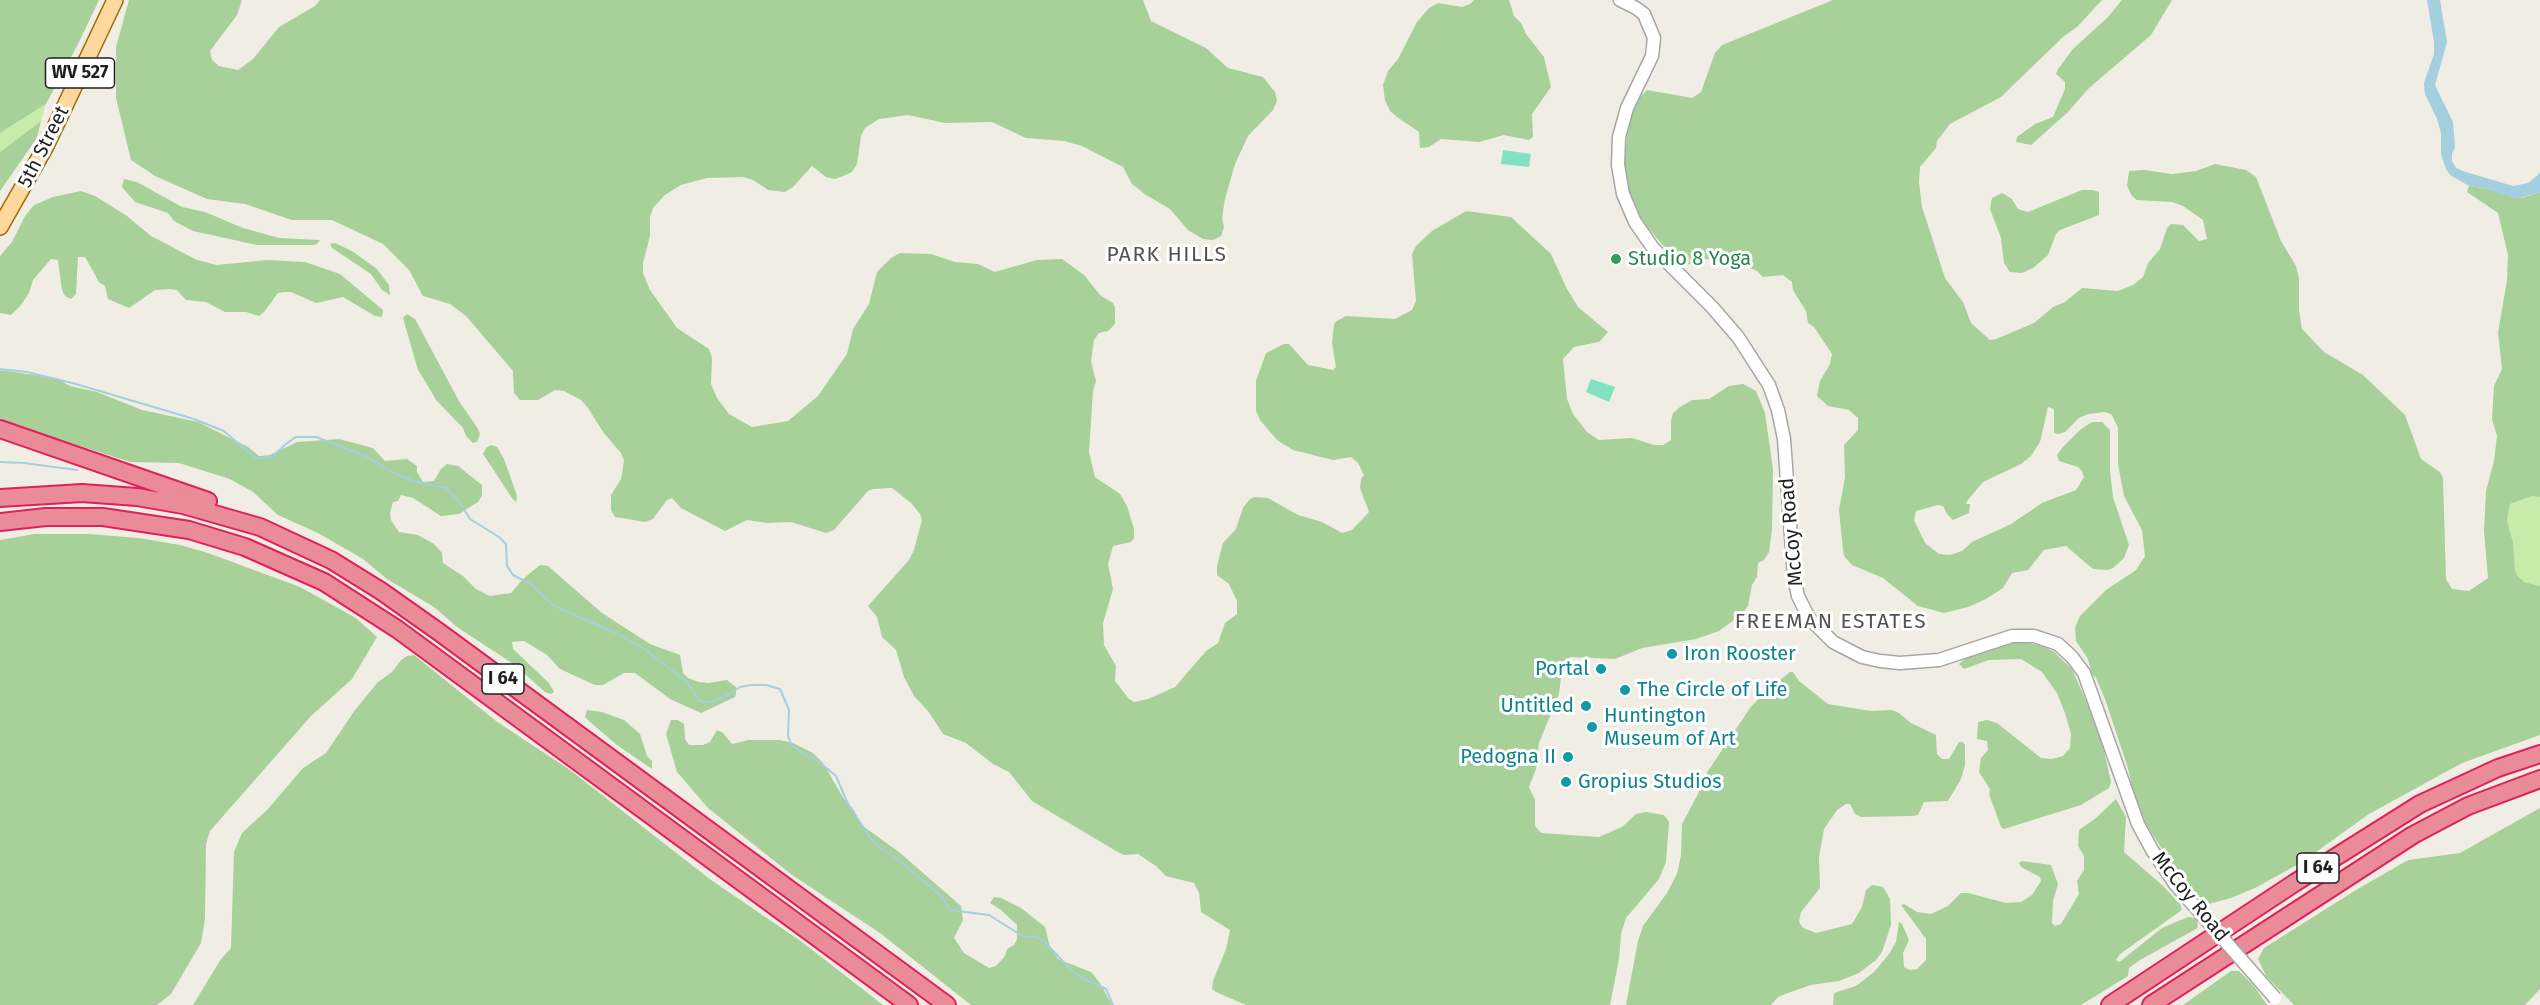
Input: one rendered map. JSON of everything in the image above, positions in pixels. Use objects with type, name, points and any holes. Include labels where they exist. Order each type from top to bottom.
[{"type":"highway","points":[[0,429],[218,505],[260,527]]},
{"type":"highway","name":"I 64","points":[[0,498],[52,494],[137,497],[183,505],[260,527],[331,560],[397,602],[947,1005]]},
{"type":"highway","name":"I 64","points":[[0,522],[46,517],[104,518],[179,528],[245,547],[324,582],[396,629],[909,1005]]},
{"type":"highway","name":"I 64","points":[[2110,1005],[2314,870],[2420,804],[2498,768],[2540,754]]},
{"type":"highway","name":"I 64","points":[[2151,1005],[2405,840],[2468,806],[2520,785],[2540,781]]},
{"type":"main road","name":"5th Street","points":[[0,228],[46,146],[115,0]]},
{"type":"street","name":"McCoy Road","points":[[1620,0],[1644,14],[1654,38],[1652,56],[1627,108],[1619,137],[1618,165],[1623,194],[1635,222],[1653,248],[1712,307],[1738,337],[1769,385],[1778,410],[1784,439],[1795,587],[1809,618],[1833,642],[1862,657],[1880,661],[1900,663],[1939,660],[2012,636],[2034,636],[2058,644],[2073,657],[2084,673],[2133,812],[2152,850],[2170,878],[2281,1005]]},
{"type":"green space","points":[[0,0],[99,0],[46,104],[0,133]]},
{"type":"green space","points":[[129,0],[242,0],[237,15],[210,51],[212,60],[219,66],[238,70],[253,59],[279,27],[315,6],[320,0],[1143,0],[1151,21],[1206,48],[1228,68],[1263,77],[1275,92],[1277,101],[1273,110],[1248,136],[1235,164],[1225,199],[1222,218],[1224,227],[1221,236],[1213,240],[1203,239],[1188,230],[1170,209],[1132,184],[1123,167],[1082,146],[1064,141],[1026,138],[992,122],[945,123],[908,115],[879,119],[865,128],[861,136],[857,164],[852,172],[843,176],[835,179],[826,177],[812,166],[793,187],[785,192],[768,190],[744,177],[707,178],[681,185],[665,195],[653,208],[650,217],[650,236],[643,263],[643,273],[650,290],[677,328],[709,349],[712,358],[711,384],[717,398],[729,414],[752,427],[788,421],[818,396],[847,354],[853,329],[869,304],[877,272],[891,258],[900,253],[931,254],[955,262],[978,264],[995,272],[1037,260],[1062,259],[1084,275],[1100,295],[1113,303],[1115,324],[1108,331],[1099,333],[1094,340],[1091,361],[1096,381],[1093,391],[1089,452],[1095,477],[1120,494],[1127,506],[1134,529],[1134,538],[1131,542],[1113,546],[1108,564],[1113,589],[1103,623],[1104,645],[1116,666],[1115,681],[1134,702],[1148,699],[1175,687],[1206,651],[1218,643],[1225,623],[1237,614],[1237,601],[1229,584],[1217,575],[1217,566],[1223,543],[1236,529],[1243,508],[1249,500],[1254,497],[1268,498],[1298,515],[1322,522],[1342,533],[1352,530],[1369,512],[1360,488],[1364,475],[1358,463],[1351,457],[1333,460],[1293,450],[1277,440],[1260,420],[1256,411],[1256,381],[1266,353],[1284,344],[1289,344],[1308,365],[1333,370],[1336,367],[1332,343],[1334,324],[1337,321],[1346,316],[1395,319],[1412,310],[1416,301],[1412,254],[1416,246],[1432,231],[1466,211],[1511,217],[1551,254],[1578,307],[1608,332],[1599,342],[1574,347],[1563,359],[1567,399],[1573,414],[1587,432],[1599,440],[1632,438],[1654,445],[1663,445],[1671,440],[1673,413],[1680,407],[1692,400],[1709,399],[1729,386],[1743,384],[1756,391],[1765,413],[1773,469],[1772,529],[1769,552],[1764,560],[1758,563],[1757,577],[1752,585],[1748,606],[1742,614],[1719,631],[1696,639],[1642,648],[1615,659],[1570,657],[1562,669],[1559,694],[1539,743],[1536,769],[1529,787],[1535,800],[1535,826],[1541,833],[1599,837],[1622,827],[1636,814],[1646,812],[1664,815],[1669,822],[1666,862],[1659,879],[1626,918],[1621,934],[1619,959],[1610,1005],[1246,1005],[1216,992],[1212,989],[1213,981],[1226,949],[1230,930],[1201,912],[1199,893],[1194,883],[1166,876],[1138,854],[1124,855],[1116,851],[1032,801],[1009,772],[993,764],[966,743],[943,734],[928,711],[914,696],[904,677],[896,650],[882,637],[877,617],[868,606],[909,560],[914,550],[922,520],[911,503],[892,488],[873,489],[868,491],[834,530],[826,533],[791,522],[767,523],[747,520],[725,531],[681,508],[672,498],[667,500],[653,519],[645,522],[615,517],[611,510],[611,495],[621,479],[624,461],[621,453],[603,432],[588,408],[581,400],[564,391],[555,390],[538,400],[520,400],[514,393],[513,371],[466,316],[450,304],[423,296],[409,270],[383,244],[332,220],[292,220],[245,204],[207,199],[155,176],[131,160],[116,98],[116,47]]},
{"type":"green space","points":[[1474,0],[1509,0],[1514,16],[1544,57],[1551,87],[1532,114],[1533,137],[1529,140],[1504,135],[1479,142],[1441,139],[1429,147],[1420,148],[1419,132],[1390,111],[1385,100],[1383,85],[1388,71],[1398,59],[1417,22],[1429,8],[1438,3],[1462,7]]},
{"type":"green space","points":[[1833,0],[2102,0],[2077,27],[2063,37],[2001,97],[1950,124],[1937,141],[1936,148],[1920,167],[1922,207],[1945,278],[1963,302],[1971,323],[1990,340],[1996,339],[2034,323],[2082,288],[2118,291],[2133,285],[2143,277],[2148,263],[2160,249],[2167,228],[2171,224],[2183,225],[2199,241],[2207,239],[2203,220],[2183,206],[2172,202],[2137,200],[2132,196],[2127,186],[2129,171],[2144,170],[2172,174],[2196,171],[2215,164],[2246,170],[2256,177],[2281,241],[2296,266],[2299,278],[2299,310],[2302,329],[2324,352],[2363,375],[2405,415],[2421,459],[2440,472],[2443,478],[2446,579],[2452,589],[2469,591],[2488,578],[2484,531],[2486,491],[2494,461],[2497,436],[2492,419],[2494,386],[2502,369],[2498,333],[2507,280],[2508,255],[2498,213],[2467,192],[2469,186],[2522,198],[2540,192],[2540,497],[2532,496],[2510,504],[2507,520],[2513,542],[2517,575],[2524,582],[2540,586],[2540,735],[2462,763],[2369,814],[2302,862],[2257,887],[2231,898],[2208,904],[2184,883],[2147,826],[2134,797],[2128,768],[2105,699],[2092,674],[2088,659],[2076,641],[2075,628],[2080,616],[2106,590],[2136,570],[2145,556],[2142,530],[2124,496],[2118,464],[2118,428],[2112,415],[2106,412],[2088,414],[2079,418],[2065,432],[2058,434],[2054,433],[2054,409],[2048,407],[2040,442],[2031,456],[2021,464],[1983,482],[1967,501],[1966,504],[1970,504],[1969,513],[1953,520],[1943,506],[1938,505],[1916,511],[1914,520],[1925,543],[1939,554],[1950,555],[1962,551],[1972,542],[2011,524],[2042,503],[2076,490],[2084,477],[2082,471],[2078,467],[2059,461],[2057,455],[2081,429],[2092,422],[2102,422],[2110,430],[2110,471],[2113,497],[2129,545],[2124,558],[2113,568],[2093,569],[2066,546],[2044,550],[2028,570],[2012,573],[2003,588],[1986,599],[1968,607],[1944,613],[1918,606],[1883,578],[1852,565],[1844,556],[1839,510],[1845,477],[1844,445],[1858,430],[1858,418],[1849,410],[1828,406],[1817,396],[1820,381],[1830,364],[1832,354],[1814,327],[1808,323],[1806,311],[1793,290],[1792,282],[1783,275],[1763,277],[1757,271],[1729,259],[1707,259],[1686,265],[1678,263],[1644,223],[1628,190],[1623,170],[1629,122],[1638,99],[1647,90],[1692,98],[1701,92],[1715,53],[1722,45]]},
{"type":"green space","points":[[2122,0],[2172,0],[2151,35],[2088,89],[2068,112],[2031,145],[2016,142],[2017,137],[2035,124],[2053,117],[2065,89],[2065,82],[2056,74],[2058,69],[2073,49],[2108,17]]},
{"type":"green space","points":[[46,104],[41,121],[0,152],[0,133]]},
{"type":"green space","points":[[41,121],[37,138],[0,191],[0,152]]},
{"type":"green space","points":[[1503,150],[1531,154],[1529,167],[1501,164]]},
{"type":"green space","points":[[124,179],[137,182],[182,207],[205,212],[243,228],[279,238],[320,240],[313,245],[257,245],[193,231],[174,221],[168,213],[135,202],[122,187]]},
{"type":"green space","points":[[2082,190],[2099,192],[2099,215],[2060,230],[2056,234],[2048,255],[2033,268],[2022,273],[2010,272],[2004,263],[2001,238],[1990,209],[1992,198],[2002,193],[2012,199],[2018,209],[2028,212]]},
{"type":"green space","points":[[81,191],[95,196],[127,216],[151,236],[197,260],[217,265],[267,260],[305,262],[340,274],[383,310],[382,317],[375,316],[343,297],[316,303],[291,292],[278,293],[259,316],[246,312],[225,312],[206,302],[186,300],[177,290],[170,289],[155,290],[129,308],[108,299],[105,286],[99,282],[85,257],[78,257],[76,294],[71,299],[65,296],[62,290],[58,260],[51,259],[33,280],[29,293],[21,305],[11,315],[0,313],[0,256],[12,242],[25,216],[34,205],[53,197]]},
{"type":"green space","points":[[335,243],[352,251],[377,269],[389,285],[390,295],[382,290],[371,274],[332,248],[330,244]]},
{"type":"green space","points":[[407,314],[415,319],[459,401],[478,429],[480,434],[477,442],[473,443],[466,436],[463,428],[436,400],[418,370],[403,318]]},
{"type":"green space","points":[[0,370],[56,378],[70,386],[97,392],[142,410],[198,422],[248,447],[259,456],[270,455],[297,442],[339,439],[373,448],[385,461],[407,459],[417,466],[417,472],[423,482],[434,481],[447,464],[458,466],[482,485],[482,496],[478,502],[459,514],[441,516],[413,498],[401,495],[398,501],[393,502],[390,513],[391,520],[399,532],[418,535],[434,544],[442,553],[443,563],[463,576],[476,589],[490,596],[511,593],[540,565],[548,566],[602,613],[650,644],[680,655],[683,673],[688,678],[709,683],[727,680],[736,687],[735,697],[701,713],[670,699],[635,673],[624,673],[603,685],[595,685],[560,669],[547,655],[524,641],[512,642],[513,649],[549,683],[554,692],[551,694],[545,692],[515,665],[457,627],[434,607],[387,579],[363,559],[318,533],[278,515],[253,492],[230,479],[179,463],[130,462],[0,420]]},
{"type":"green space","points":[[1591,379],[1615,387],[1609,402],[1586,392]]},
{"type":"green space","points":[[491,445],[497,447],[504,459],[517,496],[516,502],[483,454]]},
{"type":"green space","points":[[2532,496],[2540,497],[2540,586],[2524,582],[2517,575],[2513,541],[2507,520],[2510,504]]},
{"type":"green space","points":[[35,534],[88,534],[139,538],[180,545],[208,553],[300,587],[356,618],[377,637],[352,679],[311,716],[210,831],[206,844],[205,919],[201,943],[171,994],[157,1005],[0,1005],[0,540]]},
{"type":"green space","points":[[2020,641],[2053,651],[2072,669],[2100,733],[2111,782],[2109,788],[2081,805],[2004,829],[2001,827],[1989,794],[1990,789],[1979,772],[1981,758],[1988,750],[1987,741],[1977,739],[1978,722],[1987,720],[1997,723],[2041,758],[2052,759],[2063,756],[2070,748],[2071,734],[2065,713],[2057,693],[2042,672],[2021,659],[1989,660],[1964,669],[1959,664],[1966,658],[1998,646]]},
{"type":"green space","points":[[414,655],[496,721],[570,770],[711,880],[802,942],[883,1005],[193,1005],[221,959],[231,948],[234,852],[242,833],[268,809],[303,768],[326,753],[355,710],[378,682],[392,672],[401,660]]},
{"type":"green space","points":[[1793,672],[1799,681],[1828,704],[1871,711],[1892,710],[1899,713],[1911,723],[1936,735],[1937,754],[1942,759],[1949,759],[1959,742],[1965,745],[1965,765],[1961,779],[1948,801],[1924,802],[1918,815],[1911,816],[1861,817],[1855,814],[1850,804],[1846,804],[1837,810],[1824,829],[1819,857],[1820,888],[1801,912],[1799,922],[1803,928],[1816,933],[1852,924],[1862,907],[1866,890],[1872,885],[1883,887],[1890,899],[1891,925],[1882,952],[1876,960],[1859,973],[1839,981],[1811,985],[1785,994],[1778,997],[1771,1005],[1626,1005],[1643,926],[1667,893],[1677,874],[1681,855],[1682,824],[1698,794],[1700,783],[1750,708],[1765,692]]},
{"type":"green space","points":[[587,710],[602,712],[624,720],[640,734],[647,756],[652,761],[652,769],[617,745],[590,722],[585,717]]},
{"type":"green space","points":[[671,720],[678,720],[684,724],[685,739],[689,745],[703,745],[710,742],[717,730],[723,733],[732,744],[749,740],[779,740],[793,743],[813,753],[823,763],[844,799],[854,810],[860,824],[899,852],[961,906],[963,920],[954,938],[964,953],[989,968],[996,966],[1005,956],[1007,949],[1014,945],[1017,939],[1017,925],[990,903],[994,897],[1001,898],[1021,908],[1045,927],[1050,947],[1058,959],[1091,972],[1112,1005],[971,1005],[880,933],[792,875],[708,808],[677,772],[666,734]]},
{"type":"green space","points":[[2116,799],[2126,817],[2124,852],[2162,885],[2180,904],[2182,910],[2120,954],[2116,960],[2119,962],[2122,960],[2162,928],[2188,917],[2197,920],[2196,929],[2140,960],[2129,968],[2128,976],[2081,1005],[1833,1005],[1834,993],[1856,986],[1874,972],[1889,954],[1896,942],[1899,922],[1909,940],[1903,953],[1904,967],[1910,970],[1917,969],[1926,960],[1926,939],[1901,905],[1904,904],[1917,912],[1931,914],[1948,906],[1961,893],[2006,903],[2021,902],[2032,895],[2041,881],[2040,877],[2021,867],[2019,863],[2022,861],[2051,865],[2058,884],[2053,901],[2052,923],[2055,926],[2061,924],[2079,894],[2077,881],[2084,870],[2084,856],[2078,846],[2079,830]]},
{"type":"green space","points":[[2540,808],[2540,989],[2525,1005],[2294,1005],[2266,976],[2258,959],[2264,948],[2356,890],[2408,860],[2460,853]]},
{"type":"green space","points":[[2231,971],[2239,971],[2254,986],[2267,1005],[2183,1005]]},
{"type":"water","points":[[2427,0],[2440,0],[2447,42],[2435,85],[2453,122],[2455,147],[2452,161],[2456,168],[2513,186],[2528,183],[2540,173],[2540,192],[2517,199],[2469,186],[2450,175],[2446,169],[2441,154],[2441,133],[2425,94],[2424,83],[2434,54]]},
{"type":"waterway","points":[[0,369],[27,372],[76,384],[194,419],[224,431],[255,458],[272,457],[296,437],[316,437],[368,457],[390,471],[413,481],[446,488],[458,500],[470,519],[506,544],[507,566],[513,575],[532,585],[554,606],[616,633],[646,650],[687,682],[700,701],[711,702],[740,687],[751,685],[766,685],[780,689],[789,710],[788,736],[792,746],[819,762],[836,776],[848,804],[871,839],[941,896],[950,910],[989,915],[1024,937],[1035,936],[1045,942],[1069,968],[1082,978],[1106,989],[1113,1005]]},
{"type":"waterway","points":[[0,462],[77,470]]},
{"type":"place","name":"Studio 8 Yoga","points":[[1616,259]]},
{"type":"place","name":"Iron Rooster","points":[[1672,654]]},
{"type":"place","name":"Portal","points":[[1601,669]]},
{"type":"place","name":"The Circle of Life","points":[[1625,690]]},
{"type":"place","name":"Untitled","points":[[1586,706]]},
{"type":"place","name":"Huntington Museum of Art","points":[[1592,727]]},
{"type":"place","name":"Pedogna II","points":[[1568,757]]},
{"type":"place","name":"Gropius Studios","points":[[1566,782]]},
{"type":"district","name":"PARK HILLS","points":[[1167,255]]},
{"type":"district","name":"FREEMAN ESTATES","points":[[1831,622]]}]
